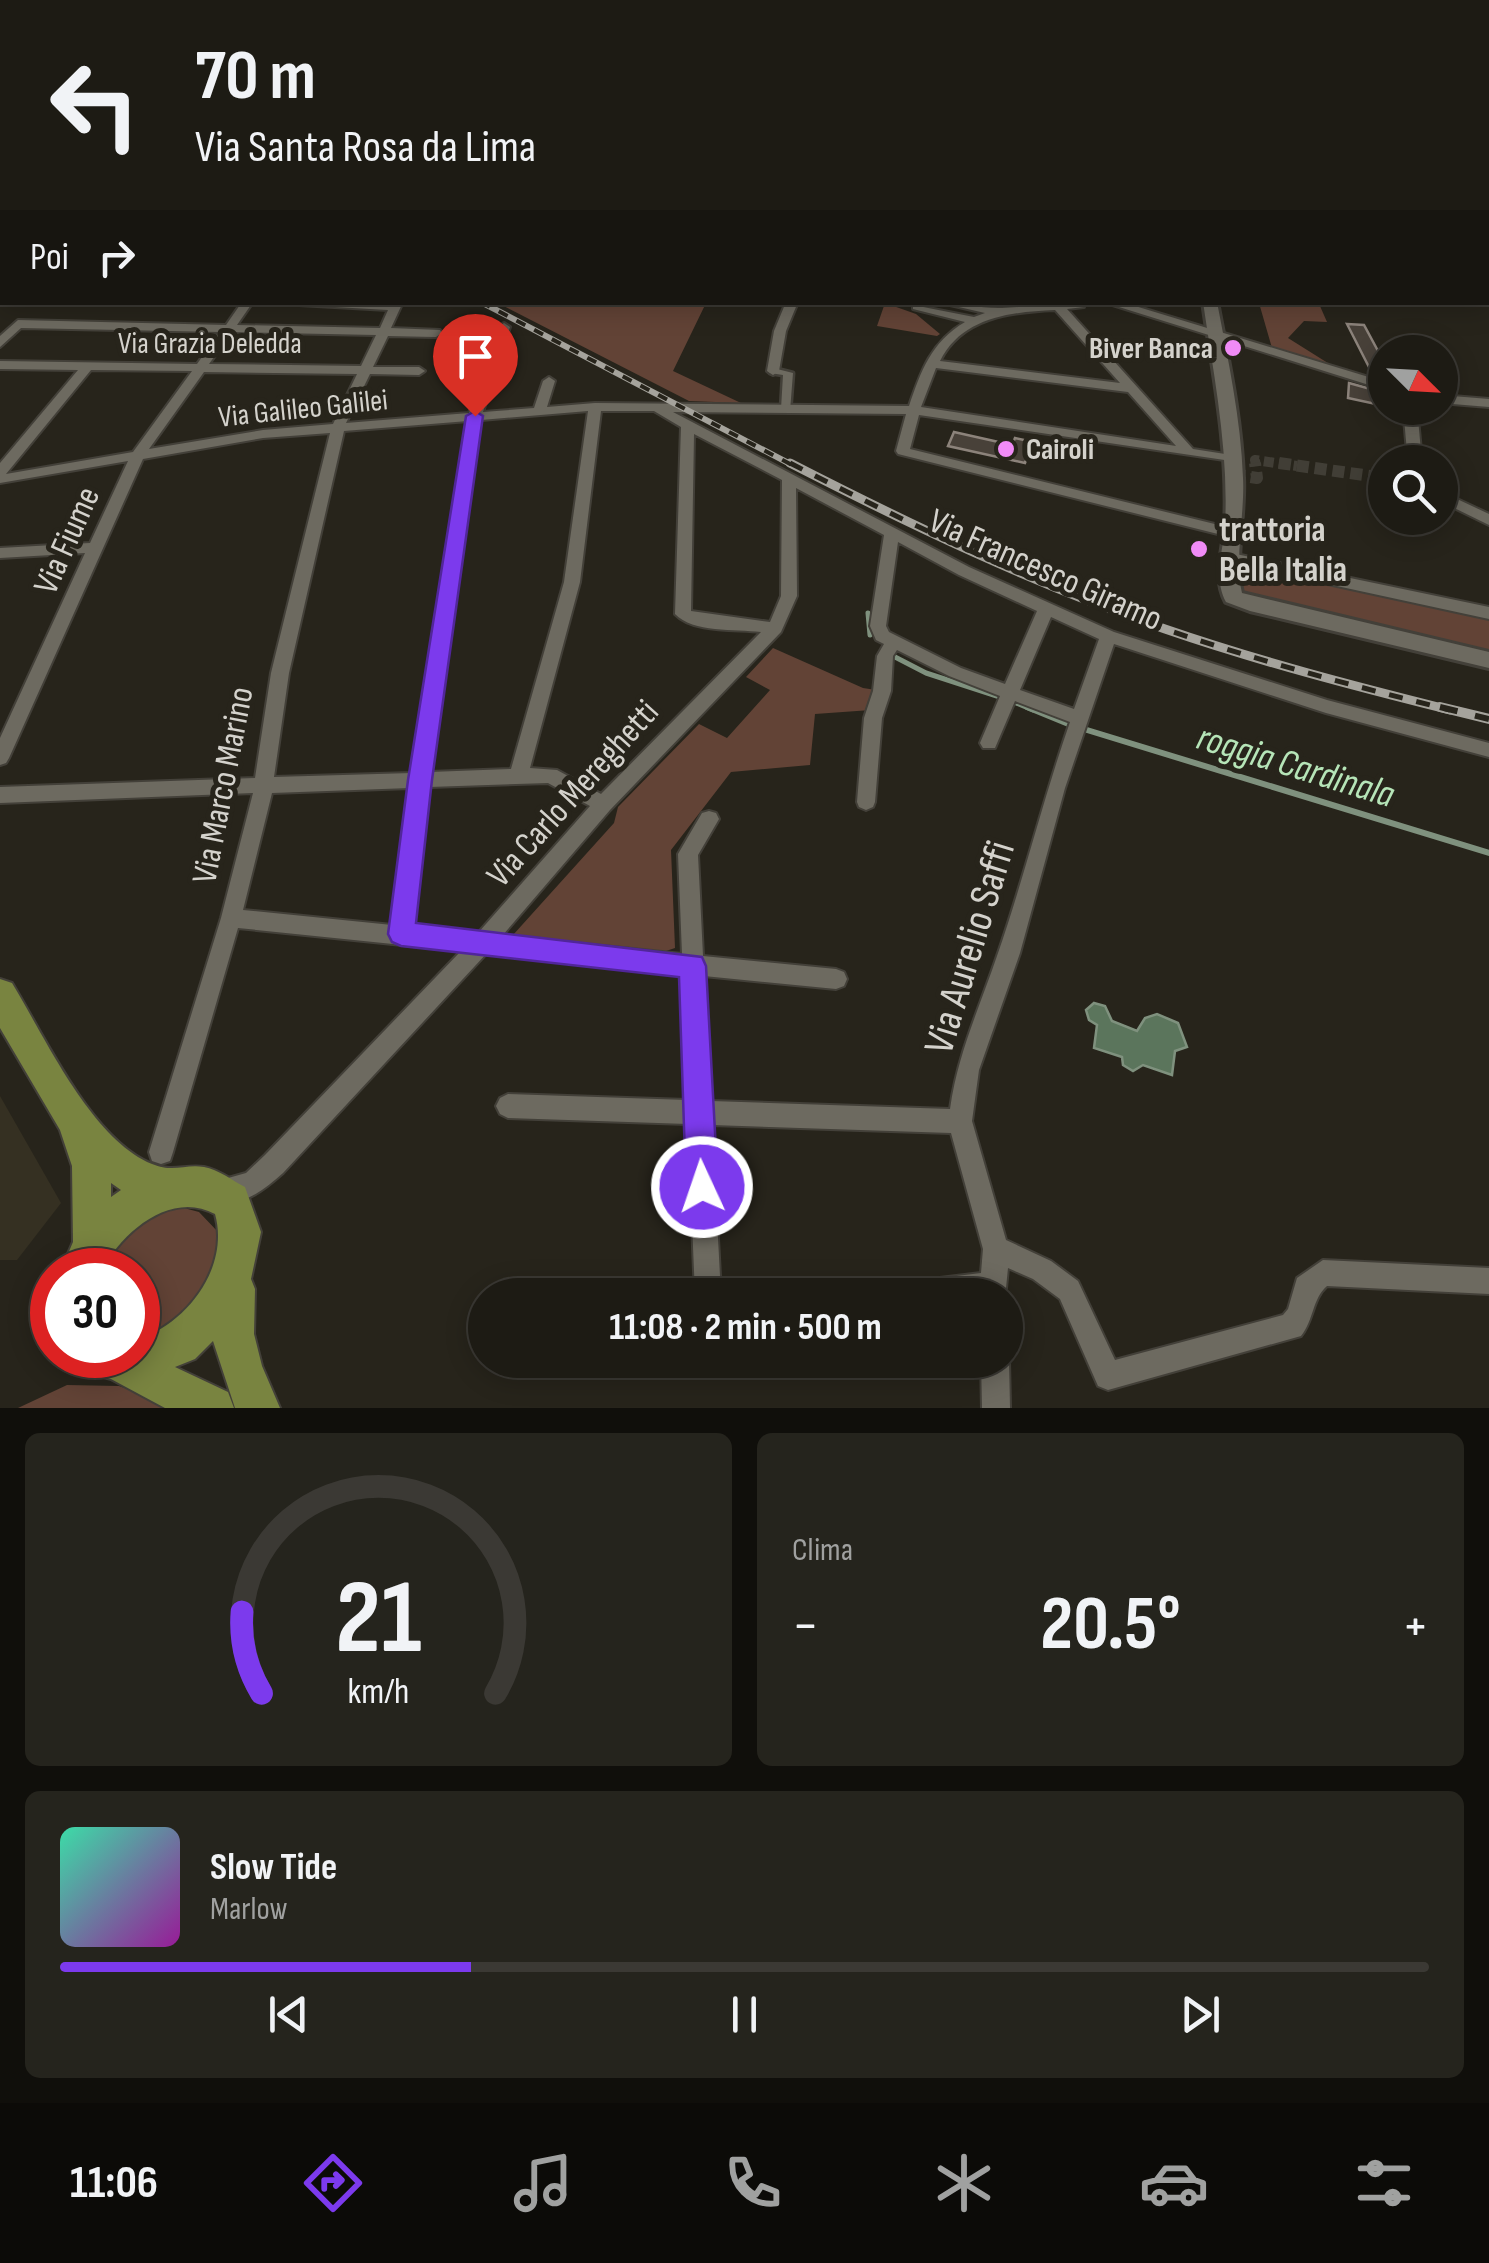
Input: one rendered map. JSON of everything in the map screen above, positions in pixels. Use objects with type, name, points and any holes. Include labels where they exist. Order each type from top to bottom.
[{"type":"main road","points":[[0,995],[68,1108],[108,1156],[138,1178],[166,1170],[192,1187],[212,1191],[225,1200],[240,1248],[231,1303],[234,1342],[258,1408]]},
{"type":"main road","points":[[68,1108],[91,1166],[87,1248]]},
{"type":"main road","points":[[94,1248],[115,1219],[143,1200],[166,1170]]},
{"type":"main road","points":[[160,1358],[197,1336],[216,1315],[240,1248]]},
{"type":"main road","points":[[147,1378],[212,1408]]},
{"type":"street","name":"Via Fiume","points":[[0,758],[137,456],[246,305]]},
{"type":"street","name":"Via Marco Marino","points":[[166,1170],[262,786],[280,674],[338,428],[397,305]]},
{"type":"street","points":[[786,409],[788,373],[773,370],[780,331],[791,305]]},
{"type":"street","points":[[912,305],[973,320]]},
{"type":"street","points":[[912,305],[944,326],[950,336]]},
{"type":"street","points":[[959,305],[993,311],[1066,305]]},
{"type":"street","points":[[1079,305],[1127,388],[1188,452]]},
{"type":"street","points":[[1084,305],[1152,317]]},
{"type":"street","points":[[1117,305],[1368,381]]},
{"type":"street","points":[[1148,305],[1152,317]]},
{"type":"street","points":[[1210,305],[1227,397],[1233,460],[1234,533],[1228,586],[1233,597],[1489,660]]},
{"type":"street","points":[[993,311],[950,336],[930,363],[913,410],[905,454],[1234,533]]},
{"type":"street","points":[[0,343],[18,324],[436,333]]},
{"type":"street","points":[[401,934],[475,416],[504,328]]},
{"type":"street","points":[[930,363],[1127,388]]},
{"type":"street","name":"Via Grazia Deledda","points":[[0,365],[419,371]]},
{"type":"street","points":[[0,476],[87,367]]},
{"type":"street","points":[[540,409],[549,381]]},
{"type":"street","points":[[1458,401],[1489,403]]},
{"type":"street","points":[[519,775],[572,582],[595,407]]},
{"type":"street","name":"Via Galileo Galilei","points":[[0,476],[263,434],[595,407],[913,410],[1233,460]]},
{"type":"street","name":"Via Francesco Giramo","points":[[657,408],[892,533],[1108,636],[1326,706],[1489,750]]},
{"type":"street","points":[[688,425],[683,614],[693,619],[775,628]]},
{"type":"street","name":"Via Carlo Mereghetti","points":[[212,1191],[252,1184],[274,1164],[483,943],[603,804],[775,628],[789,596],[788,476]]},
{"type":"street","points":[[1458,504],[1489,520]]},
{"type":"street","points":[[892,533],[878,626],[882,636],[1081,719]]},
{"type":"street","points":[[0,553],[95,548]]},
{"type":"street","points":[[1231,558],[1489,613]]},
{"type":"street","points":[[990,744],[1046,609]]},
{"type":"street","name":"Via Aurelio Saffi","points":[[994,1278],[996,1249],[960,1121],[967,1070],[1009,954],[1056,788],[1108,636]]},
{"type":"street","points":[[866,802],[873,718],[882,690],[885,656],[892,643]]},
{"type":"street","points":[[0,796],[550,774],[603,804]]},
{"type":"street","points":[[707,1278],[688,854],[708,819]]},
{"type":"street","points":[[230,918],[836,979]]},
{"type":"street","points":[[508,1106],[960,1121]]},
{"type":"street","name":"Via Carlo Mereghetti","points":[[240,1248],[248,1206],[274,1164]]},
{"type":"street","points":[[996,1249],[1042,1270],[1069,1290],[1108,1376],[1291,1326],[1300,1316],[1306,1287],[1323,1273],[1489,1281]]},
{"type":"street","points":[[995,1378],[996,1408]]},
{"type":"shaded area","points":[[502,305],[705,305],[673,371],[741,403],[689,401]]},
{"type":"shaded area","points":[[884,305],[891,305],[916,314],[940,334],[937,336],[877,326]]},
{"type":"shaded area","points":[[1260,305],[1320,306],[1327,322],[1304,321],[1288,338],[1331,365],[1272,348]]},
{"type":"shaded area","points":[[1239,568],[1489,619],[1489,654],[1246,595],[1239,587]]},
{"type":"shaded area","points":[[773,648],[863,688],[876,690],[871,710],[815,714],[810,765],[731,772],[671,850],[675,948],[660,953],[513,935],[614,823],[618,807],[699,724],[727,738],[770,690],[746,677]]},
{"type":"shaded area","points":[[1094,1003],[1105,1006],[1112,1021],[1137,1031],[1145,1018],[1157,1014],[1178,1023],[1187,1047],[1175,1051],[1172,1075],[1143,1065],[1133,1071],[1123,1065],[1122,1057],[1094,1048],[1097,1025],[1089,1020],[1086,1010]]},
{"type":"shaded area","points":[[0,1096],[61,1203],[17,1260],[0,1260]]},
{"type":"shaded area","points":[[169,1210],[199,1212],[219,1233],[215,1287],[160,1339],[160,1248],[114,1248],[144,1220]]},
{"type":"shaded area","points":[[67,1385],[119,1386],[182,1408],[18,1408]]},
{"type":"building","points":[[1347,324],[1364,325],[1369,335],[1368,365]]},
{"type":"building","points":[[1349,383],[1368,388],[1368,402],[1348,398]]},
{"type":"building","name":"Cairoli","points":[[954,432],[1012,445],[1015,438],[1033,442],[1025,463],[948,446]]},
{"type":"waterway","name":"roggia Cardinala","points":[[868,613],[870,635]]},
{"type":"waterway","name":"roggia Cardinala","points":[[895,657],[926,673],[1003,698]]},
{"type":"waterway","name":"roggia Cardinala","points":[[1014,702],[1033,710]]},
{"type":"waterway","name":"roggia Cardinala","points":[[1027,707],[1071,725]]},
{"type":"waterway","name":"roggia Cardinala","points":[[1087,730],[1489,853]]},
{"type":"tunnel","points":[[1256,466],[1255,460],[1297,466]]},
{"type":"tunnel","points":[[1233,474],[1257,478],[1255,463]]},
{"type":"tunnel","points":[[1279,463],[1368,476]]},
{"type":"railway","points":[[487,305],[794,466]]},
{"type":"railway","points":[[790,463],[974,553],[1117,612],[1271,662],[1450,710]]},
{"type":"railway","points":[[1440,707],[1489,719]]},
{"type":"place","name":"Biver Banca","points":[[1233,348]]},
{"type":"place","name":"Cairoli","points":[[1006,449]]},
{"type":"place","name":"trattoria Bella Italia","points":[[1199,549]]},
{"type":"route","points":[[475,416],[401,934],[692,966],[702,1187]]}]
